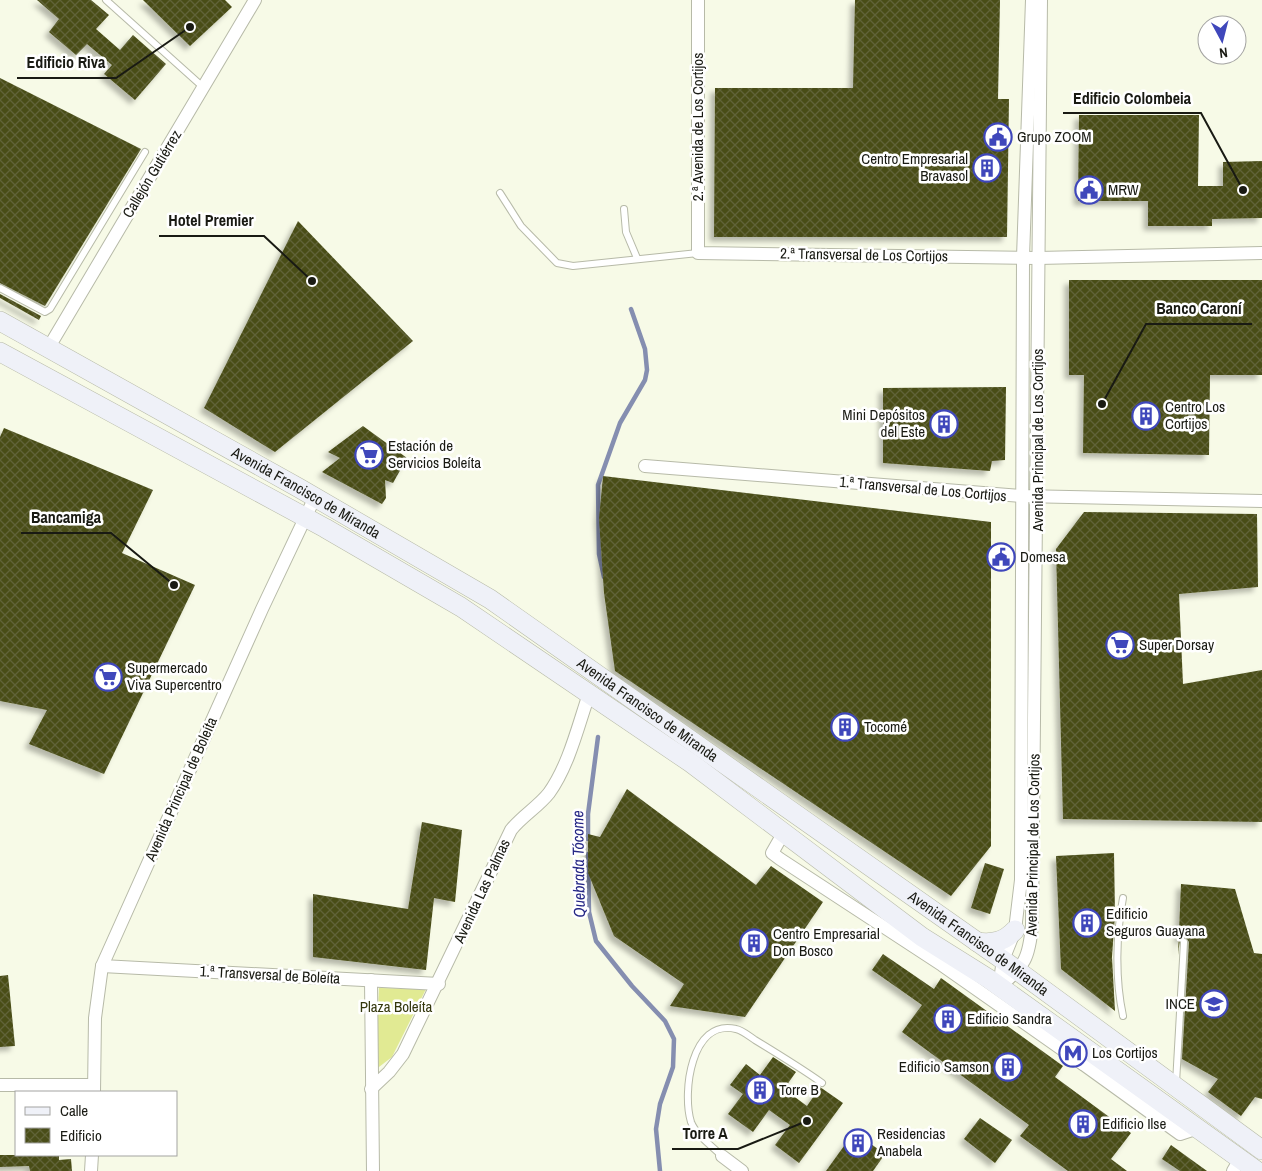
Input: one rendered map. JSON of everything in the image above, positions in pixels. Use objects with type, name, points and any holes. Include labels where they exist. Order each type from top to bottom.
[{"type":"main road","name":"Avenida Francisco de Miranda","points":[[0,321],[315,497],[490,599],[1003,960],[1262,1150]]},
{"type":"main road","name":"Avenida Francisco de Miranda","points":[[0,352],[304,517],[461,607],[691,763],[784,832],[924,946],[951,963],[999,987],[1105,1063],[1188,1132],[1236,1165],[1257,1171]]},
{"type":"main road","points":[[977,942],[1000,941],[1009,937],[1015,930]]},
{"type":"street","name":"Callejón Gutiérrez","points":[[48,347],[255,0]]},
{"type":"street","name":"2.ª Avenida de Los Cortijos","points":[[698,0],[698,253]]},
{"type":"street","name":"Avenida Principal de Los Cortijos","points":[[999,987],[1003,960],[1015,930],[1021,880],[1023,257],[1032,0]]},
{"type":"street","name":"Avenida Principal de Los Cortijos","points":[[999,987],[1018,971],[1030,951],[1032,925],[1038,496],[1041,0]]},
{"type":"street","name":"2.ª Transversal de Los Cortijos","points":[[698,253],[1038,258],[1262,253]]},
{"type":"street","name":"1.ª Transversal de Los Cortijos","points":[[646,466],[1021,496],[1262,501]]},
{"type":"street","name":"Avenida Principal de Boleíta","points":[[94,1088],[95,1018],[102,966],[304,517],[315,497]]},
{"type":"street","name":"Avenida Las Palmas","points":[[371,1089],[389,1072],[403,1054],[511,830],[522,816],[547,795],[558,779],[589,694]]},
{"type":"street","name":"Avenida Francisco de Miranda","points":[[951,963],[1018,1019],[1082,1064],[1188,1132]]},
{"type":"street","name":"1.ª Transversal de Boleíta","points":[[102,966],[438,984]]},
{"type":"street","points":[[371,980],[373,1171]]},
{"type":"street","points":[[999,987],[1018,1019]]},
{"type":"street","points":[[1082,1064],[1105,1063]]},
{"type":"street","points":[[0,1085],[94,1088]]},
{"type":"street","points":[[91,1171],[92,1156]]},
{"type":"street","points":[[722,1156],[742,1171]]},
{"type":"lane","points":[[106,0],[203,87]]},
{"type":"lane","points":[[0,288],[45,312],[50,310],[145,152]]},
{"type":"lane","name":"2.ª Transversal de Los Cortijos","points":[[500,193],[521,226],[557,263],[573,266],[698,253]]},
{"type":"lane","points":[[624,208],[626,232],[637,258]]},
{"type":"lane","points":[[1123,898],[1120,915],[1118,995],[1123,1016]]},
{"type":"lane","points":[[1176,1087],[1184,942]]},
{"type":"lane","points":[[722,1156],[695,1129],[691,1122],[687,1100],[692,1059],[708,1035],[717,1030],[737,1029],[792,1062],[822,1083]]},
{"type":"green space","name":"Plaza Boleíta","points":[[379,988],[426,989],[392,1057],[375,1070]]},
{"type":"building","points":[[37,0],[91,0],[109,15],[96,29],[120,50],[133,35],[166,64],[135,100],[104,74],[112,65],[87,44],[76,55],[49,32],[59,19]]},
{"type":"building","points":[[143,0],[225,0],[232,7],[190,46]]},
{"type":"building","points":[[855,0],[1000,0],[998,99],[1009,99],[1007,237],[714,237],[715,88],[853,88]]},
{"type":"building","points":[[0,78],[141,149],[45,306],[0,283]]},
{"type":"building","points":[[1079,115],[1199,115],[1198,186],[1223,186],[1223,162],[1262,161],[1262,218],[1212,219],[1212,226],[1148,226],[1148,201],[1078,201]]},
{"type":"building","points":[[298,221],[413,341],[275,452],[204,408]]},
{"type":"building","points":[[1069,280],[1262,280],[1262,375],[1210,375],[1209,455],[1083,453],[1084,375],[1069,375]]},
{"type":"building","points":[[0,294],[41,316],[39,320],[0,298]]},
{"type":"building","name":"Mini Depósitos del Este","points":[[1006,387],[1005,460],[992,461],[990,471],[883,463],[883,388]]},
{"type":"building","name":"Estación de Servicios Boleíta","points":[[363,426],[407,458],[393,483],[385,480],[386,498],[382,504],[322,472],[340,458],[328,452]]},
{"type":"building","points":[[4,428],[153,490],[122,553],[195,585],[104,774],[29,744],[47,710],[0,701],[0,437]]},
{"type":"building","name":"Tocomé","points":[[603,476],[991,522],[991,846],[951,896],[615,671],[604,593],[599,519]]},
{"type":"building","points":[[1084,512],[1257,514],[1258,587],[1179,594],[1183,684],[1262,670],[1262,822],[1063,819],[1056,549]]},
{"type":"building","points":[[627,789],[756,885],[771,866],[823,902],[745,1017],[670,1006],[684,984],[614,936],[588,873],[588,834],[600,837]]},
{"type":"building","points":[[422,822],[462,830],[455,902],[434,898],[426,970],[313,957],[313,894],[408,909]]},
{"type":"building","name":"Edificio Seguros Guayana","points":[[1114,853],[1115,915],[1112,957],[1115,1011],[1061,969],[1056,856]]},
{"type":"building","points":[[985,863],[1004,869],[990,914],[971,908]]},
{"type":"building","name":"INCE","points":[[1181,884],[1235,889],[1254,953],[1262,954],[1262,1099],[1255,1097],[1241,1116],[1208,1092],[1218,1079],[1182,1059],[1189,942],[1186,938],[1180,939],[1178,955]]},
{"type":"building","points":[[883,954],[934,989],[941,978],[1063,1066],[1055,1077],[1131,1133],[1111,1159],[1127,1171],[1068,1171],[1020,1136],[1029,1125],[902,1032],[922,1005],[872,970]]},
{"type":"building","points":[[8,975],[15,1046],[0,1047],[0,976]]},
{"type":"building","points":[[773,1057],[796,1072],[784,1089],[807,1106],[820,1087],[843,1103],[799,1163],[775,1145],[790,1125],[769,1110],[753,1132],[728,1114],[743,1094],[730,1085],[746,1064],[760,1075]]},
{"type":"building","points":[[980,1118],[1012,1140],[995,1163],[964,1139]]},
{"type":"building","name":"Residencias Anabela","points":[[854,1132],[885,1154],[873,1171],[826,1171]]},
{"type":"building","points":[[1171,1145],[1207,1171],[1180,1171],[1162,1159]]},
{"type":"building","points":[[0,1155],[59,1156],[59,1160],[71,1159],[72,1171],[30,1171],[29,1166],[0,1167]]},
{"type":"waterway","name":"Quebrada Tócome","points":[[604,577],[599,554],[598,485],[620,423],[645,380],[647,370],[645,349],[631,309]]},
{"type":"waterway","name":"Quebrada Tócome","points":[[588,839],[588,814],[598,737]]},
{"type":"waterway","name":"Quebrada Tócome","points":[[588,854],[589,912],[596,941],[632,986],[665,1021],[674,1039],[673,1067],[660,1104],[656,1129],[660,1171]]},
{"type":"place","name":"Edificio Riva","points":[[190,27]]},
{"type":"place","name":"Grupo ZOOM","points":[[998,137]]},
{"type":"place","name":"Centro Empresarial Bravasol","points":[[987,168]]},
{"type":"place","name":"MRW","points":[[1089,190]]},
{"type":"place","name":"Edificio Colombeia","points":[[1243,190]]},
{"type":"place","name":"Hotel Premier","points":[[312,281]]},
{"type":"place","name":"Banco Caroní","points":[[1102,404]]},
{"type":"place","name":"Centro Los Cortijos","points":[[1146,416]]},
{"type":"place","name":"Mini Depósitos del Este","points":[[944,424]]},
{"type":"place","name":"Estación de Servicios Boleíta","points":[[369,455]]},
{"type":"place","name":"Domesa","points":[[1001,557]]},
{"type":"place","name":"Bancamiga","points":[[174,585]]},
{"type":"place","name":"Super Dorsay","points":[[1120,645]]},
{"type":"place","name":"Supermercado Viva Supercentro","points":[[108,677]]},
{"type":"place","name":"Tocomé","points":[[845,727]]},
{"type":"place","name":"Edificio Seguros Guayana","points":[[1087,923]]},
{"type":"place","name":"Centro Empresarial Don Bosco","points":[[754,943]]},
{"type":"place","name":"INCE","points":[[1214,1004]]},
{"type":"place","name":"Edificio Sandra","points":[[948,1019]]},
{"type":"place","name":"Los Cortijos","points":[[1073,1053]]},
{"type":"place","name":"Edificio Samson","points":[[1008,1067]]},
{"type":"place","name":"Torre B","points":[[760,1090]]},
{"type":"place","name":"Torre A","points":[[807,1121]]},
{"type":"place","name":"Edificio Ilse","points":[[1083,1124]]},
{"type":"place","name":"Residencias Anabela","points":[[858,1143]]}]
